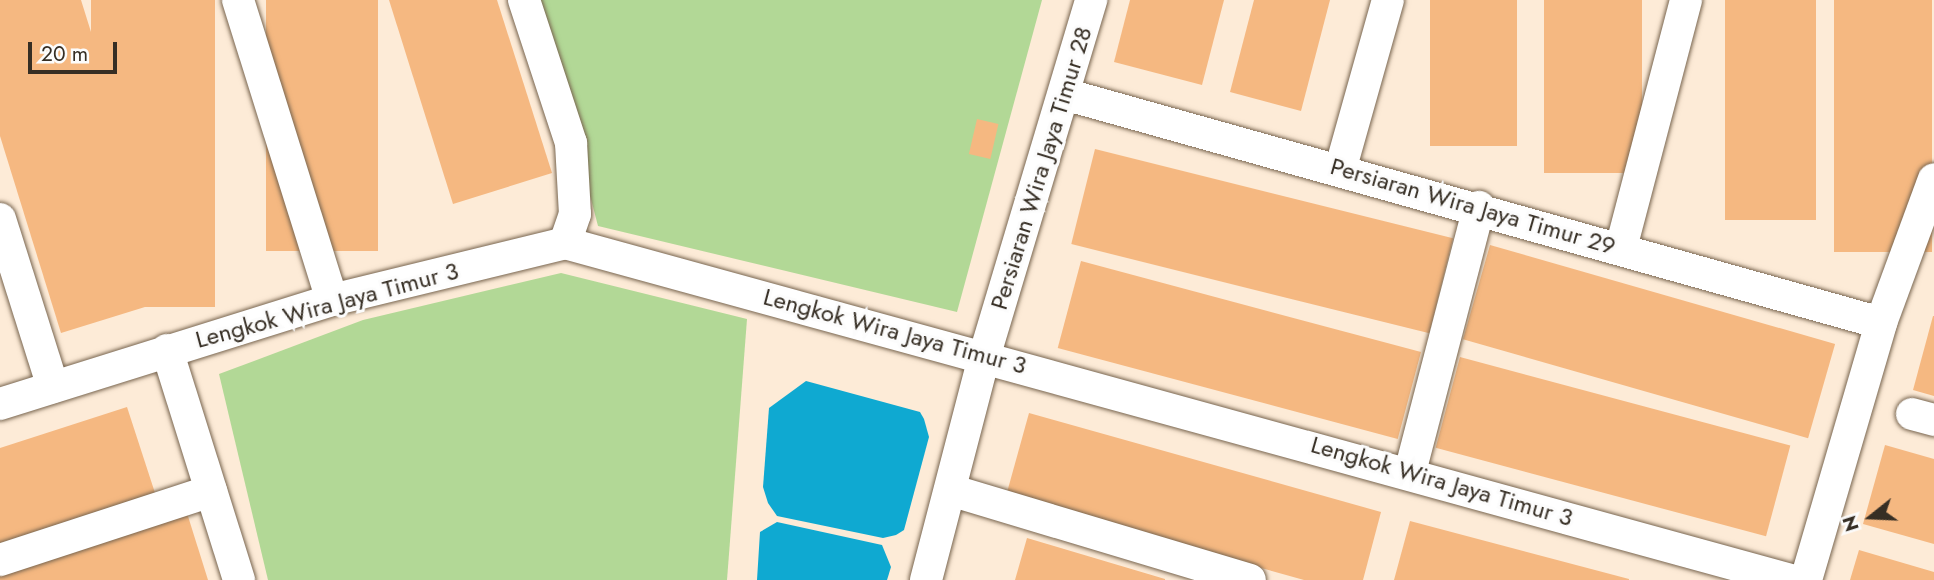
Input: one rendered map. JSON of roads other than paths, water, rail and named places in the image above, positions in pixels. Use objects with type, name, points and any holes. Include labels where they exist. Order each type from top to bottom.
[{"type":"street","points":[[238,0],[332,300]]},
{"type":"street","points":[[524,0],[570,143],[575,204],[565,243]]},
{"type":"street","name":"Persiaran Wira Jaya Timur 28","points":[[926,580],[985,354],[1091,0]]},
{"type":"street","points":[[1341,167],[1388,0]]},
{"type":"street","points":[[1621,248],[1686,0]]},
{"type":"street","name":"Persiaran Wira Jaya Timur 29","points":[[1064,94],[1341,167],[1881,323]]},
{"type":"street","points":[[1806,580],[1881,323],[1934,179]]},
{"type":"street","points":[[1410,472],[1479,207]]},
{"type":"street","points":[[0,219],[53,387]]},
{"type":"street","name":"Lengkok Wira Jaya Timur 3","points":[[0,404],[332,300],[565,243],[985,354],[1791,580]]},
{"type":"street","points":[[167,350],[239,580]]},
{"type":"street","points":[[950,490],[1250,580]]},
{"type":"street","points":[[0,560],[211,491]]},
{"type":"water","points":[[806,381],[920,412],[929,437],[904,530],[896,535],[883,538],[777,516],[768,503],[763,487],[769,408]]},
{"type":"water","points":[[777,522],[882,545],[891,567],[887,580],[757,580],[760,532]]}]
